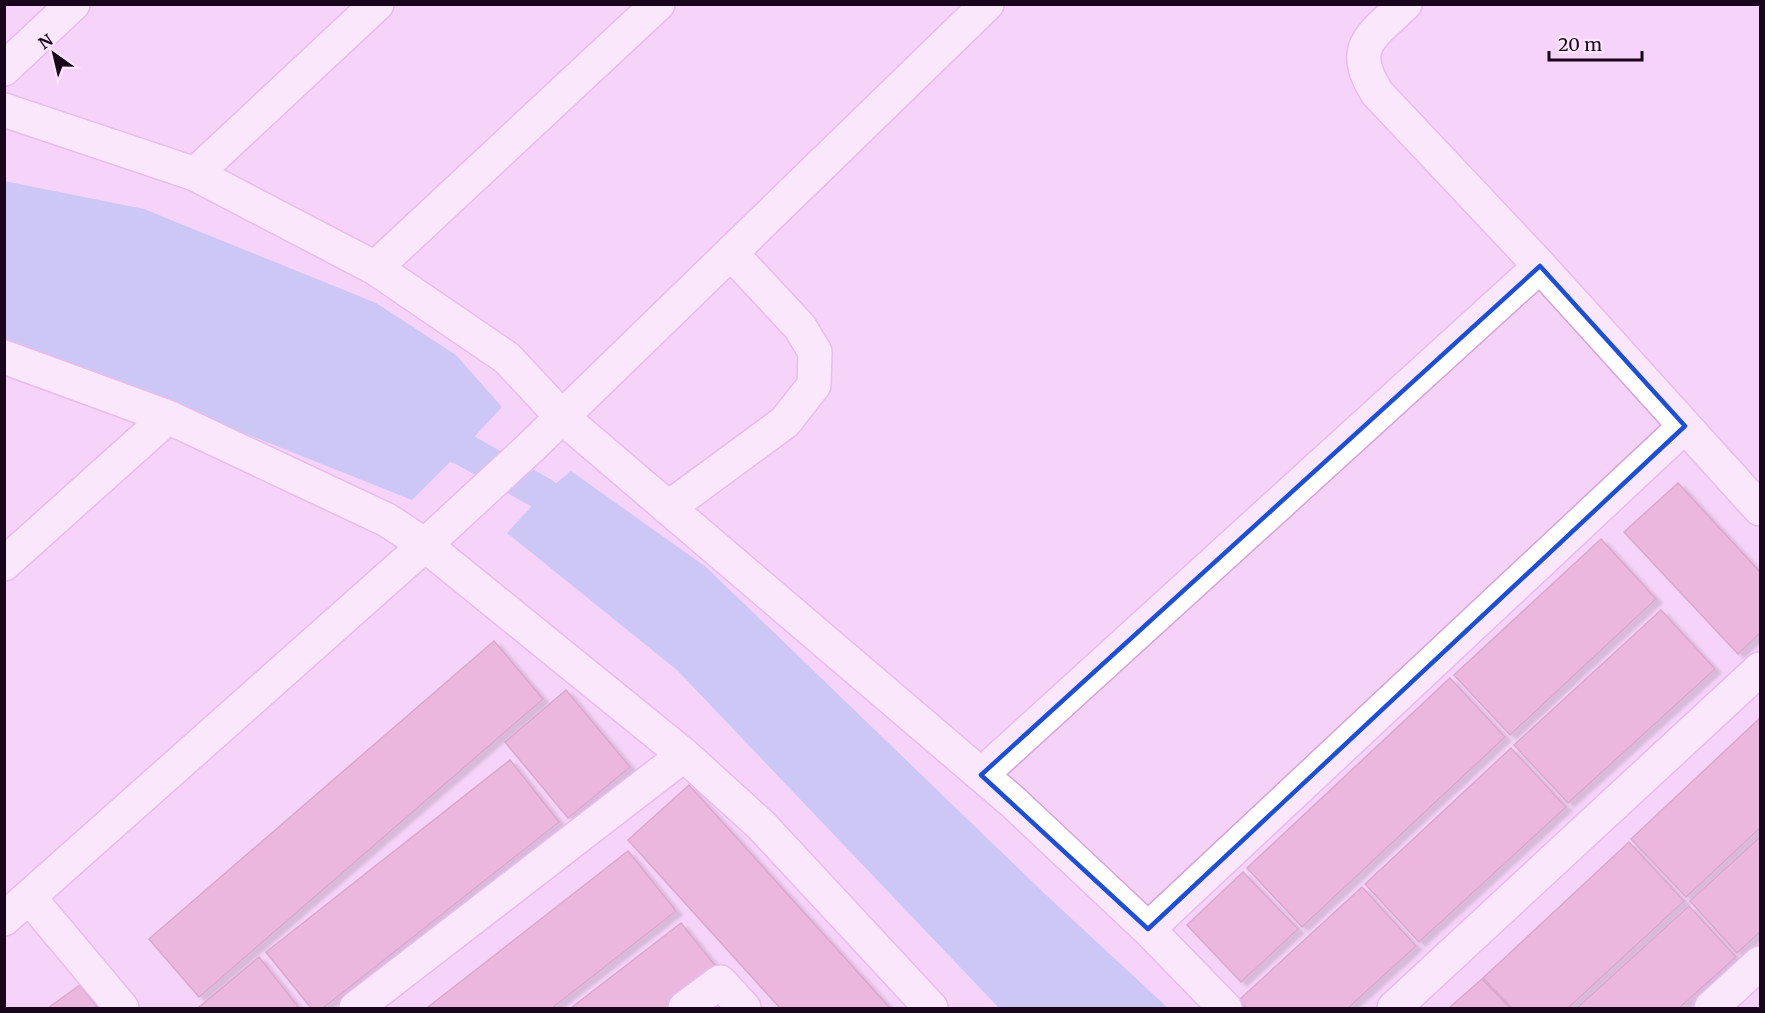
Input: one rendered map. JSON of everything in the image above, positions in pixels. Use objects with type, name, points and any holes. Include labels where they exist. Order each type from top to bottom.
[{"type":"street","points":[[4,69],[73,4]]},
{"type":"street","points":[[195,174],[377,4]]},
{"type":"street","points":[[375,268],[658,4]]},
{"type":"street","points":[[4,919],[425,545],[531,447],[987,4]]},
{"type":"street","points":[[1405,4],[1365,47],[1362,61],[1367,77],[1377,93],[1540,266],[1761,509]]},
{"type":"street","points":[[4,110],[195,174],[375,268],[507,358],[562,417],[1013,802],[1148,928],[1225,1008]]},
{"type":"street","points":[[668,508],[785,422],[814,385],[815,352],[800,327],[731,253]]},
{"type":"street","points":[[981,776],[1540,266]]},
{"type":"street","points":[[4,357],[168,417],[387,520],[425,545],[684,755],[761,825],[931,1008]]},
{"type":"street","points":[[4,564],[168,417]]},
{"type":"street","points":[[1148,928],[1685,426]]},
{"type":"street","points":[[1394,1008],[1761,669]]},
{"type":"street","points":[[356,1008],[684,755]]},
{"type":"street","points":[[29,897],[122,1008]]},
{"type":"street","points":[[1711,1008],[1761,963]]},
{"type":"street","points":[[686,1008],[720,981],[744,1008]]},
{"type":"highlighted area","points":[[1540,266],[1685,426],[1148,929],[981,775]]},
{"type":"water","points":[[4,181],[144,209],[376,303],[456,355],[502,407],[412,500],[5,338]]},
{"type":"water","points":[[571,471],[706,567],[1046,895],[1168,1008],[999,1008],[677,670],[507,533],[543,494]]},
{"type":"building","points":[[1678,483],[1760,572],[1760,633],[1738,654],[1624,532]]},
{"type":"building","points":[[1601,539],[1656,599],[1510,735],[1454,675]]},
{"type":"building","points":[[1661,610],[1715,669],[1568,803],[1514,745]]},
{"type":"building","points":[[494,641],[543,699],[199,997],[149,939]]},
{"type":"building","points":[[1450,678],[1505,737],[1302,927],[1247,868]]},
{"type":"building","points":[[566,690],[630,767],[568,818],[505,742]]},
{"type":"building","points":[[1760,718],[1760,828],[1686,897],[1631,839]]},
{"type":"building","points":[[1511,748],[1566,807],[1419,942],[1365,884]]},
{"type":"building","points":[[510,760],[559,822],[323,1008],[311,1008],[266,952]]},
{"type":"building","points":[[689,785],[890,1008],[780,1008],[628,840]]},
{"type":"building","points":[[1760,837],[1760,932],[1737,953],[1690,901]]},
{"type":"building","points":[[1629,842],[1684,901],[1568,1008],[1512,1008],[1483,978]]},
{"type":"building","points":[[628,851],[676,911],[552,1008],[427,1008]]},
{"type":"building","points":[[1243,872],[1298,929],[1241,982],[1187,925]]},
{"type":"building","points":[[1362,887],[1416,946],[1348,1008],[1246,1008],[1239,1000]]},
{"type":"building","points":[[1689,906],[1736,957],[1679,1008],[1577,1008]]},
{"type":"building","points":[[681,923],[718,969],[668,1008],[571,1008]]},
{"type":"building","points":[[259,957],[299,1008],[198,1008]]},
{"type":"building","points":[[1482,979],[1510,1008],[1449,1008]]},
{"type":"building","points":[[80,985],[98,1008],[48,1008]]},
{"type":"waterway","points":[[421,434],[463,449],[543,494],[576,527]]}]
